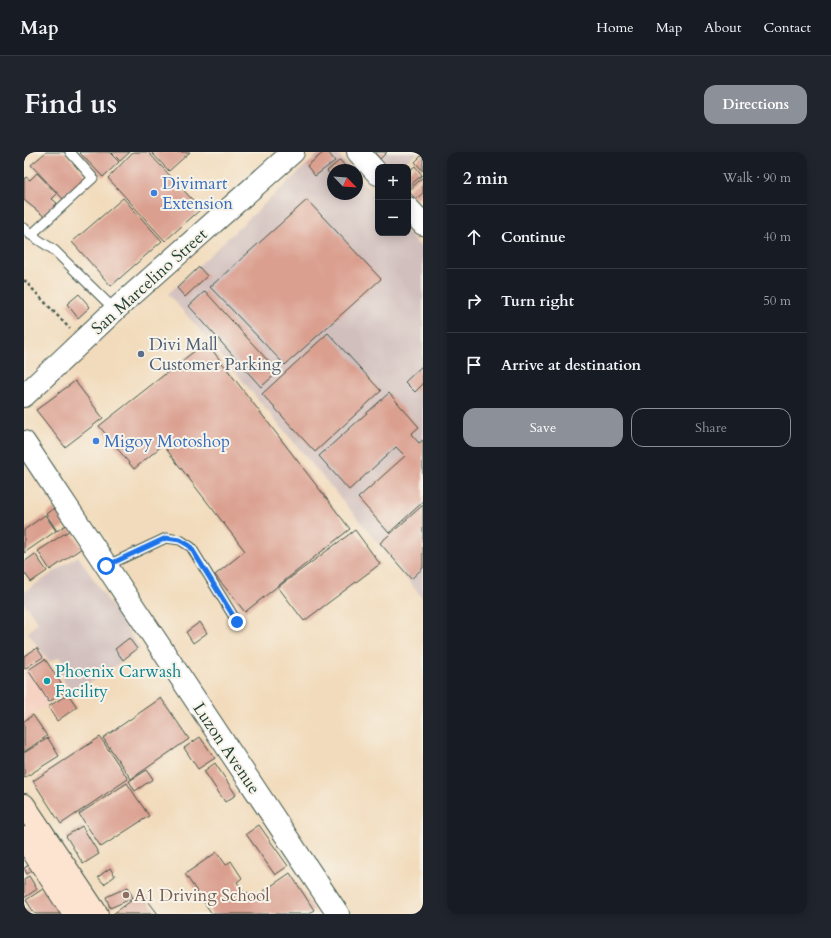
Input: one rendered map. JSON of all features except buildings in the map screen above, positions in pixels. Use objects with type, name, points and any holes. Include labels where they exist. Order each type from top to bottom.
[{"type":"main road","points":[[24,805],[97,914]]},
{"type":"main road","points":[[24,838],[74,914]]},
{"type":"street","name":"San Marcelino Street","points":[[24,396],[115,310],[292,152]]},
{"type":"street","points":[[358,152],[375,171]]},
{"type":"street","points":[[411,211],[423,224]]},
{"type":"street","name":"Luzon Avenue","points":[[24,442],[338,914]]},
{"type":"lane","points":[[31,235],[93,178],[70,152]]},
{"type":"lane","points":[[24,228],[31,235],[54,250],[115,310]]},
{"type":"lane","points":[[106,566],[166,538],[180,540],[190,546],[237,622]]},
{"type":"path","points":[[24,280],[81,342]]},
{"type":"shaded area","points":[[320,152],[336,152],[347,164],[327,164],[327,200],[363,200],[363,183],[375,197],[375,236],[411,236],[423,250],[423,599],[205,336],[168,294]]},
{"type":"shaded area","points":[[377,152],[418,152],[404,164],[387,164]]},
{"type":"shaded area","points":[[78,556],[140,649],[73,694],[59,674],[64,666],[60,657],[49,662],[28,633],[38,622],[24,603],[24,592]]},
{"type":"shaded area","points":[[36,646],[68,691],[24,720],[24,655]]},
{"type":"place","name":"Divimart Extension","points":[[154,193]]},
{"type":"place","name":"Divi Mall Customer Parking","points":[[141,354]]},
{"type":"place","name":"Migoy Motoshop","points":[[96,441]]},
{"type":"place","name":"Phoenix Carwash Facility","points":[[47,681]]},
{"type":"place","name":"A1 Driving School","points":[[126,895]]},
{"type":"route","points":[[106,566],[166,538],[180,540],[190,546],[237,622]]}]
